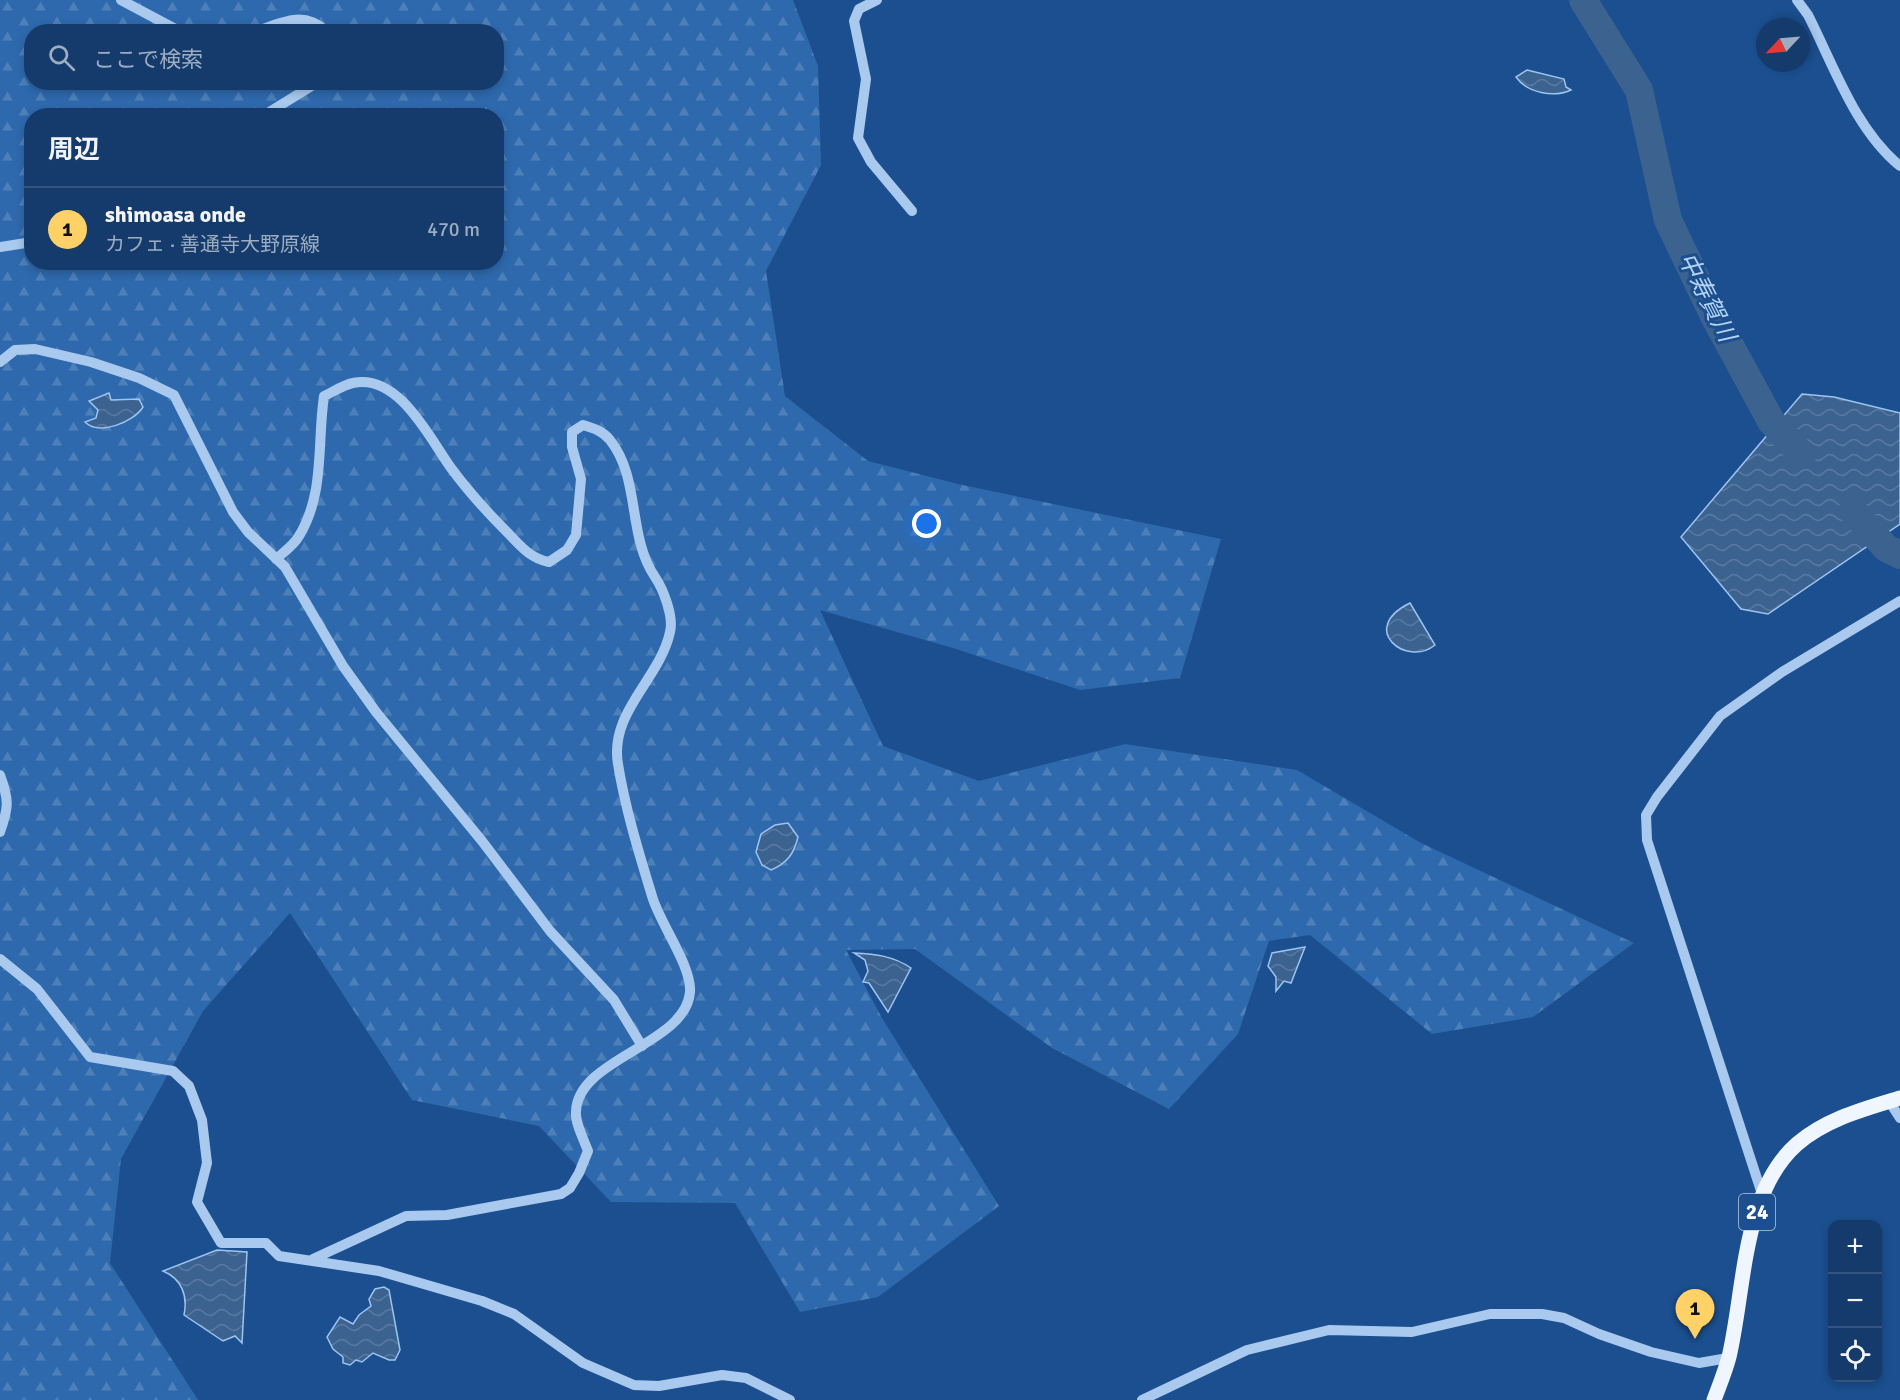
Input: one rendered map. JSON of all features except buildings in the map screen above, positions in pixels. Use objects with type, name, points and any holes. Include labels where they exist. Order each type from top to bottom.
[{"type":"main road","name":"24","points":[[1714,1400],[1728,1358],[1754,1221],[1762,1194],[1779,1163],[1798,1144],[1844,1116],[1894,1099]]},
{"type":"street","points":[[121,0],[166,24]]},
{"type":"street","points":[[877,0],[859,9],[854,21],[866,79],[858,138],[872,162],[912,211]]},
{"type":"street","points":[[1797,0],[1808,15],[1862,121],[1889,158],[1900,166]]},
{"type":"street","points":[[283,24],[300,19],[315,20],[319,24]]},
{"type":"street","points":[[276,108],[305,90]]},
{"type":"street","points":[[0,247],[24,243]]},
{"type":"street","points":[[0,362],[15,350],[35,349],[91,362],[140,378],[174,395],[233,512],[248,532],[285,567],[344,666],[375,712],[482,841],[549,931],[614,1000],[642,1046]]},
{"type":"street","points":[[276,559],[298,539],[308,519],[319,473],[324,396],[354,382],[374,385],[393,392],[423,424],[451,468],[482,506],[534,559],[549,562],[567,550],[576,535],[581,479],[572,447],[572,432],[583,425],[596,428],[610,440],[628,476],[641,544],[667,605],[671,630],[665,648],[620,728],[617,761],[652,897],[688,977],[690,992],[686,1007],[671,1026],[593,1078],[579,1095],[575,1113],[588,1151],[570,1188],[561,1194],[447,1215],[406,1216],[313,1259]]},
{"type":"street","points":[[1762,1194],[1647,840],[1646,815],[1657,797],[1720,716],[1782,672],[1900,601]]},
{"type":"street","points":[[0,775],[7,795],[8,809],[0,832]]},
{"type":"street","points":[[0,959],[37,989],[90,1057],[173,1071],[189,1086],[202,1120],[207,1163],[197,1202],[221,1243],[266,1243],[279,1256],[313,1259],[378,1271],[482,1301],[514,1314],[583,1363],[634,1385],[659,1386],[722,1375],[746,1378],[790,1400]]},
{"type":"street","points":[[1894,1099],[1900,1118]]},
{"type":"street","points":[[1142,1400],[1247,1350],[1267,1345],[1329,1330],[1412,1332],[1490,1314],[1542,1314],[1564,1318],[1599,1334],[1651,1352],[1699,1363],[1728,1358]]},
{"type":"green space","points":[[0,0],[793,0],[818,66],[821,165],[766,271],[785,396],[868,461],[958,484],[1221,539],[1180,678],[1080,690],[953,648],[820,610],[883,746],[979,781],[1125,744],[1297,770],[1421,843],[1634,943],[1533,1017],[1432,1034],[1310,935],[1269,941],[1238,1034],[1169,1109],[1052,1048],[915,949],[846,950],[882,1018],[999,1206],[878,1297],[800,1312],[735,1203],[611,1202],[539,1126],[412,1100],[290,913],[203,1011],[121,1159],[110,1263],[198,1400],[0,1400]]},
{"type":"water","points":[[1527,70],[1564,79],[1566,87],[1571,90],[1549,94],[1527,87],[1516,77]]},
{"type":"water","points":[[109,393],[111,400],[139,399],[143,407],[132,418],[116,425],[99,428],[85,422],[96,418],[98,410],[89,401]]},
{"type":"water","points":[[1802,394],[1834,397],[1900,413],[1900,524],[1768,614],[1741,609],[1681,537]]},
{"type":"water","points":[[1410,603],[1435,645],[1424,651],[1412,652],[1401,649],[1392,642],[1387,634],[1388,624],[1395,613]]},
{"type":"water","points":[[788,823],[798,837],[796,843],[786,861],[771,870],[762,865],[756,852],[761,834],[775,825]]},
{"type":"water","points":[[1305,947],[1291,983],[1284,981],[1276,991],[1276,977],[1268,966],[1272,953]]},
{"type":"water","points":[[854,953],[884,956],[911,968],[888,1012],[869,983],[863,982],[868,971],[865,960]]},
{"type":"water","points":[[217,1250],[247,1252],[242,1343],[235,1336],[223,1341],[184,1315],[185,1301],[182,1289],[170,1274],[163,1271]]},
{"type":"water","points":[[384,1287],[389,1290],[400,1350],[395,1360],[389,1360],[373,1353],[362,1362],[356,1360],[350,1365],[343,1363],[343,1357],[333,1349],[327,1337],[340,1317],[353,1324],[359,1315],[371,1306],[369,1299],[375,1289]]},
{"type":"waterway","name":"中寿賀川","points":[[1583,0],[1639,90],[1668,220],[1713,314],[1771,421],[1802,455]]},
{"type":"waterway","name":"中寿賀川","points":[[1853,511],[1886,548],[1900,555]]},
{"type":"place","name":"shimoasa onde","points":[[1695,1339]]}]
